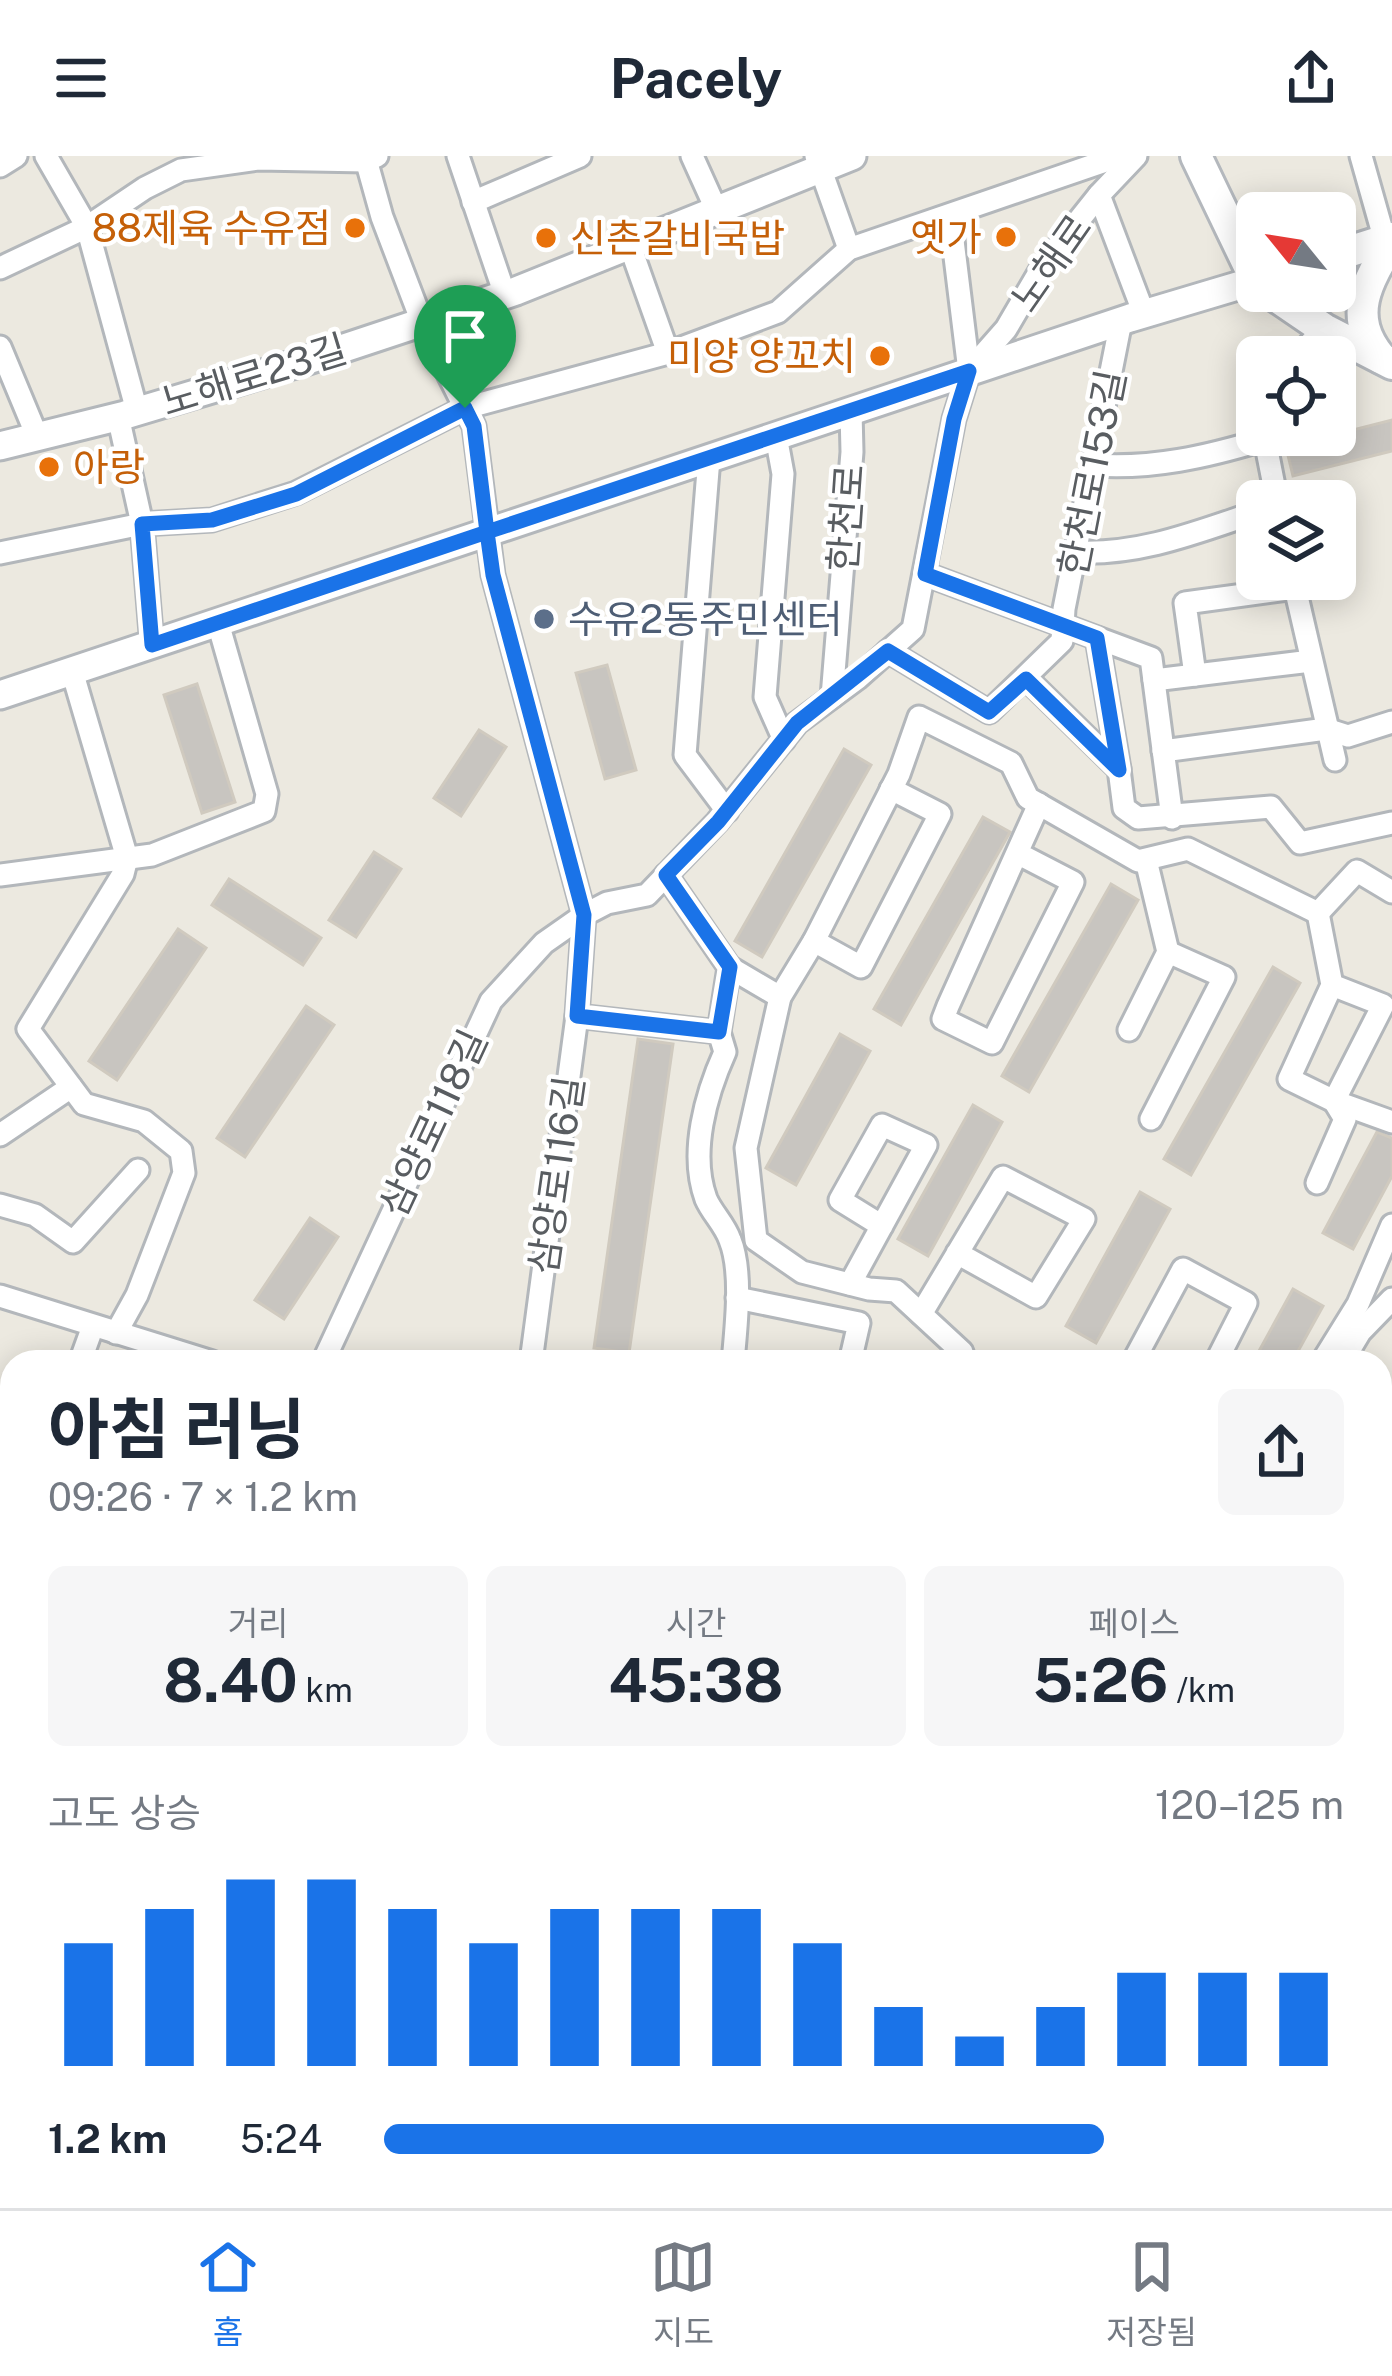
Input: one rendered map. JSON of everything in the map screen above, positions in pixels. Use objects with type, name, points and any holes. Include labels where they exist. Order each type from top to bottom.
[{"type":"main road","points":[[1196,156],[1236,237]]},
{"type":"main road","points":[[1356,250],[1390,240]]},
{"type":"main road","points":[[1386,361],[1369,343],[1362,319],[1369,280],[1390,240]]},
{"type":"main road","points":[[1300,312],[1386,361]]},
{"type":"street","points":[[0,166],[16,156]]},
{"type":"street","points":[[46,156],[87,227],[127,414],[152,645]]},
{"type":"street","points":[[458,156],[505,295]]},
{"type":"street","points":[[473,202],[580,156]]},
{"type":"street","points":[[692,156],[716,209]]},
{"type":"street","name":"노해로23길","points":[[0,446],[127,414],[505,295],[819,163],[852,156]]},
{"type":"street","points":[[0,554],[142,524],[212,520],[296,494],[465,408],[668,352],[778,312],[849,249],[1120,156]]},
{"type":"street","name":"노해로","points":[[969,371],[1006,328],[1044,264],[1136,156]]},
{"type":"street","points":[[1361,156],[1390,240]]},
{"type":"street","points":[[0,268],[87,227],[181,170],[258,159],[369,158]]},
{"type":"street","name":"삼양로116길","points":[[369,158],[382,217],[422,322],[474,426],[493,575],[584,915],[577,1016],[533,1350]]},
{"type":"street","points":[[819,163],[849,249]]},
{"type":"street","points":[[1099,195],[1133,317]]},
{"type":"street","points":[[950,216],[969,371]]},
{"type":"street","points":[[630,246],[668,352]]},
{"type":"street","name":"한천로","points":[[0,695],[1133,317],[1236,290]]},
{"type":"street","name":"한천로153길","points":[[1064,626],[1094,465],[1133,317]]},
{"type":"street","points":[[1317,336],[1324,328]]},
{"type":"street","points":[[0,347],[37,436]]},
{"type":"street","name":"삼양로118길","points":[[329,1350],[491,1000],[544,944],[584,915],[607,903],[647,895],[727,811],[797,723],[913,628],[954,419],[969,371]]},
{"type":"street","name":"한천로","points":[[832,698],[852,452],[851,411]]},
{"type":"street","name":"한천로","points":[[776,436],[783,474],[765,697],[784,740]]},
{"type":"street","points":[[1094,465],[1134,468],[1236,447]]},
{"type":"street","points":[[709,458],[685,755],[727,811]]},
{"type":"street","points":[[1076,552],[1109,554],[1153,547],[1236,519]]},
{"type":"street","points":[[925,574],[1151,658],[1172,818]]},
{"type":"street","points":[[1195,675],[1185,603],[1236,594]]},
{"type":"street","points":[[1298,600],[1335,760]]},
{"type":"street","points":[[0,875],[152,855],[264,811],[267,794],[218,622]]},
{"type":"street","points":[[888,651],[989,712],[1062,641],[1064,626]]},
{"type":"street","points":[[1097,638],[1124,808],[1138,818],[1271,807],[1300,843],[1392,823]]},
{"type":"street","points":[[1154,680],[1311,661]]},
{"type":"street","points":[[72,671],[127,858],[123,874],[28,1029],[84,1104],[144,1121],[181,1151],[184,1173],[137,1295],[116,1333]]},
{"type":"street","points":[[1026,679],[1119,770]]},
{"type":"street","points":[[960,1350],[896,1291],[802,1272],[756,1240],[746,1148],[780,997],[814,941],[891,789],[919,717],[1011,763],[1028,798],[1138,861],[1188,849],[1318,913]]},
{"type":"street","points":[[1163,752],[1326,729],[1348,736],[1392,722]]},
{"type":"street","points":[[814,941],[861,967],[940,814],[891,789]]},
{"type":"street","points":[[1018,853],[1073,882],[992,1043],[944,1019],[1018,853],[1040,804]]},
{"type":"street","points":[[1129,1030],[1168,952],[1146,860]]},
{"type":"street","points":[[1318,913],[1357,871],[1392,892]]},
{"type":"street","points":[[666,875],[730,967],[780,997]]},
{"type":"street","points":[[1318,913],[1332,985],[1289,1078],[1392,1122]]},
{"type":"street","points":[[1151,1119],[1224,977],[1168,952]]},
{"type":"street","points":[[730,967],[719,1032],[725,1052],[709,1089],[700,1170],[706,1199],[731,1241],[737,1298],[734,1350]]},
{"type":"street","points":[[1332,985],[1383,1005],[1334,1101]]},
{"type":"street","points":[[577,1016],[719,1032]]},
{"type":"street","points":[[0,1135],[71,1087]]},
{"type":"street","points":[[1316,1183],[1345,1119],[1334,1101]]},
{"type":"street","points":[[850,1284],[882,1226],[926,1145],[882,1125],[840,1200],[882,1226]]},
{"type":"street","points":[[0,1205],[35,1215],[73,1242],[137,1170]]},
{"type":"street","points":[[920,1314],[1003,1177],[1084,1220],[1036,1297],[957,1253]]},
{"type":"street","points":[[1329,1350],[1358,1304],[1392,1225]]},
{"type":"street","points":[[1140,1350],[1184,1270],[1246,1304],[1222,1350]]},
{"type":"street","points":[[0,1295],[172,1350]]},
{"type":"street","points":[[737,1298],[859,1323],[853,1350]]},
{"type":"street","points":[[1349,1350],[1392,1299]]},
{"type":"street","points":[[84,1350],[93,1326]]},
{"type":"building","points":[[1392,420],[1392,451],[1293,476],[1288,456],[1356,456],[1356,429]]},
{"type":"building","points":[[607,665],[636,770],[605,779],[576,673]]},
{"type":"building","points":[[197,684],[235,802],[202,813],[164,695]]},
{"type":"building","points":[[479,730],[506,747],[461,816],[434,798]]},
{"type":"building","points":[[844,749],[871,765],[762,957],[735,941]]},
{"type":"building","points":[[983,817],[1010,832],[901,1025],[874,1009]]},
{"type":"building","points":[[374,852],[401,869],[356,937],[329,920]]},
{"type":"building","points":[[229,879],[321,938],[303,965],[212,905]]},
{"type":"building","points":[[1111,884],[1138,900],[1029,1092],[1002,1076]]},
{"type":"building","points":[[178,929],[206,948],[117,1080],[89,1061]]},
{"type":"building","points":[[1273,967],[1300,983],[1191,1175],[1164,1159]]},
{"type":"building","points":[[306,1006],[334,1025],[245,1157],[217,1138]]},
{"type":"building","points":[[840,1034],[870,1051],[796,1185],[766,1168]]},
{"type":"building","points":[[638,1039],[673,1044],[629,1350],[594,1348]]},
{"type":"building","points":[[973,1105],[1002,1122],[928,1256],[898,1239]]},
{"type":"building","points":[[1377,1132],[1392,1138],[1392,1176],[1353,1249],[1323,1233]]},
{"type":"building","points":[[1140,1192],[1170,1209],[1096,1343],[1066,1326]]},
{"type":"building","points":[[310,1218],[338,1237],[284,1319],[255,1300]]},
{"type":"building","points":[[1293,1289],[1323,1306],[1299,1350],[1260,1350]]},
{"type":"place","name":"88제육 수유점","points":[[355,228]]},
{"type":"place","name":"옛가","points":[[1006,237]]},
{"type":"place","name":"신촌갈비국밥","points":[[546,238]]},
{"type":"place","name":"미양 양꼬치","points":[[880,356]]},
{"type":"place","name":"아랑","points":[[49,467]]},
{"type":"place","name":"수유2동주민센터","points":[[544,619]]},
{"type":"route","points":[[465,408],[296,494],[212,520],[142,524],[152,645],[487,532],[493,575],[584,915],[577,1016],[719,1032],[730,967],[666,875],[718,822],[797,723],[888,651],[989,712],[1026,679],[1119,770],[1097,638],[925,574],[954,419],[969,371],[487,532],[474,426],[465,408]]}]
